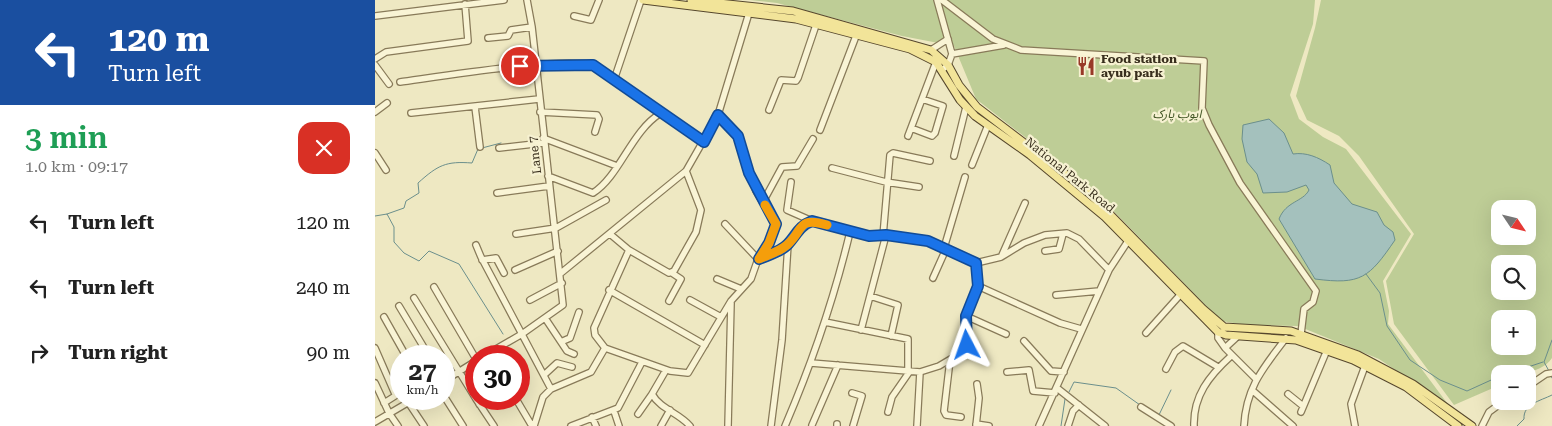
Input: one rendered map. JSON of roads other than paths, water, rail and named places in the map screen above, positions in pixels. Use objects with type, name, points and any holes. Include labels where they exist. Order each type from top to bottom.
[{"type":"main road","name":"National Park Road","points":[[642,0],[796,19],[910,49],[945,67],[966,107],[988,125],[1099,201],[1175,284],[1180,295],[1218,332]]},
{"type":"main road","name":"National Park Road","points":[[691,0],[793,11],[931,50],[977,107],[1075,185],[1128,241],[1224,327],[1301,334],[1358,355],[1397,374],[1472,426]]},
{"type":"main road","points":[[1218,332],[1225,335],[1286,338],[1327,350],[1407,387],[1457,426]]},
{"type":"street","points":[[375,16],[469,2],[504,0]]},
{"type":"street","name":"Lane 7","points":[[527,0],[532,27],[543,140],[561,273],[562,307],[545,318]]},
{"type":"street","points":[[574,16],[591,20],[599,0]]},
{"type":"street","points":[[614,80],[642,0]]},
{"type":"street","points":[[937,0],[952,54],[945,67]]},
{"type":"street","points":[[939,7],[943,1],[993,39],[1021,50],[1078,55],[1204,61],[1202,108],[1209,125],[1240,183],[1316,291],[1313,302],[1304,309],[1301,334]]},
{"type":"street","points":[[375,59],[386,52],[468,41],[469,2]]},
{"type":"street","points":[[561,273],[686,171],[718,115],[749,13]]},
{"type":"street","points":[[769,110],[781,80],[796,81],[798,78],[816,25]]},
{"type":"street","points":[[489,38],[509,36],[511,30],[532,27]]},
{"type":"street","points":[[820,130],[856,36]]},
{"type":"street","points":[[931,50],[948,39]]},
{"type":"street","points":[[952,54],[1005,45]]},
{"type":"street","points":[[908,136],[936,62]]},
{"type":"street","points":[[375,64],[389,84]]},
{"type":"street","points":[[399,82],[536,65],[588,64],[704,142]]},
{"type":"street","points":[[411,113],[539,99]]},
{"type":"street","points":[[911,128],[932,136],[935,133],[943,106],[922,99]]},
{"type":"street","points":[[375,112],[387,104]]},
{"type":"street","points":[[475,107],[480,147]]},
{"type":"street","points":[[954,156],[966,107]]},
{"type":"street","points":[[540,112],[597,115],[599,119],[595,132]]},
{"type":"street","points":[[548,176],[593,193],[617,166],[641,132],[661,113]]},
{"type":"street","points":[[629,250],[609,290],[593,332],[605,348],[666,370],[689,372],[731,301],[751,279],[776,224],[749,173],[738,136],[718,115]]},
{"type":"street","points":[[972,165],[988,125]]},
{"type":"street","points":[[763,202],[782,167],[797,166],[813,139]]},
{"type":"street","points":[[499,148],[543,140],[617,166]]},
{"type":"street","points":[[375,153],[386,170]]},
{"type":"street","points":[[861,330],[884,235],[886,182],[891,153],[930,161]]},
{"type":"street","points":[[832,168],[886,182],[919,187]]},
{"type":"street","points":[[672,273],[696,232],[701,210],[686,171]]},
{"type":"street","points":[[933,278],[945,248],[965,177]]},
{"type":"street","points":[[791,182],[787,210],[812,221],[850,232],[928,241],[976,263],[1001,256],[1024,243],[1045,235],[1063,234],[1079,239],[1109,270]]},
{"type":"street","points":[[497,193],[549,186]]},
{"type":"street","points":[[516,234],[555,228],[606,200]]},
{"type":"street","points":[[1001,256],[1025,203]]},
{"type":"street","points":[[759,259],[776,252],[788,244],[803,225],[812,221]]},
{"type":"street","points":[[725,224],[759,259]]},
{"type":"street","points":[[785,426],[825,322],[850,232]]},
{"type":"street","points":[[610,234],[629,250],[681,279],[669,301]]},
{"type":"street","points":[[1045,251],[1059,249],[1063,234]]},
{"type":"street","points":[[1039,426],[1109,270],[1128,241]]},
{"type":"street","points":[[771,426],[782,340],[788,244]]},
{"type":"street","points":[[476,245],[482,260],[551,389]]},
{"type":"street","points":[[515,270],[558,251]]},
{"type":"street","points":[[482,260],[496,258],[505,273]]},
{"type":"street","points":[[811,362],[920,372],[950,360],[967,348],[966,316],[978,286],[976,263]]},
{"type":"street","points":[[717,279],[741,288]]},
{"type":"street","points":[[530,300],[561,283]]},
{"type":"street","points":[[978,286],[1060,323],[1081,330]]},
{"type":"street","points":[[434,287],[467,345]]},
{"type":"street","points":[[609,290],[705,345]]},
{"type":"street","points":[[1056,295],[1099,291]]},
{"type":"street","points":[[1146,333],[1180,295]]},
{"type":"street","points":[[870,296],[898,305],[891,336]]},
{"type":"street","points":[[414,298],[465,381]]},
{"type":"street","points":[[690,300],[721,318]]},
{"type":"street","points":[[728,426],[731,301]]},
{"type":"street","points":[[399,306],[422,345]]},
{"type":"street","points":[[563,341],[569,338],[579,312]]},
{"type":"street","points":[[966,316],[1006,334]]},
{"type":"street","points":[[384,317],[401,345]]},
{"type":"street","points":[[504,345],[545,318],[563,341],[567,351],[575,354]]},
{"type":"street","points":[[825,322],[908,339],[909,371],[892,397],[888,412]]},
{"type":"street","points":[[1218,332],[1218,338],[1231,356],[1255,378]]},
{"type":"street","points":[[1225,348],[1238,336]]},
{"type":"street","points":[[1244,426],[1246,407],[1255,378],[1286,338]]},
{"type":"street","points":[[1024,341],[1051,370],[1064,372]]},
{"type":"street","points":[[1166,370],[1175,352],[1183,346],[1218,368]]},
{"type":"street","points":[[375,348],[395,394],[395,396],[384,403]]},
{"type":"street","points":[[533,426],[543,397],[551,389],[591,372],[605,348]]},
{"type":"street","points":[[1288,394],[1302,409],[1327,350]]},
{"type":"street","points":[[1194,426],[1194,410],[1203,386],[1231,356]]},
{"type":"street","points":[[950,360],[944,411],[946,415],[961,417]]},
{"type":"street","points":[[571,426],[619,408],[642,362]]},
{"type":"street","points":[[544,376],[557,363],[572,368]]},
{"type":"street","points":[[812,424],[838,365]]},
{"type":"street","points":[[1355,426],[1351,404],[1365,366]]},
{"type":"street","points":[[455,374],[465,368]]},
{"type":"street","points":[[638,414],[666,370]]},
{"type":"street","points":[[1007,372],[1029,370],[1033,391],[1056,390],[1079,405],[1105,426]]},
{"type":"street","points":[[917,426],[920,372]]},
{"type":"street","points":[[1536,382],[1549,374]]},
{"type":"street","points":[[375,383],[377,392],[398,426]]},
{"type":"street","points":[[977,384],[979,398],[976,425],[989,426]]},
{"type":"street","points":[[1251,390],[1293,426]]},
{"type":"street","points":[[852,393],[862,396],[853,426]]},
{"type":"street","points":[[652,394],[657,402],[682,416],[690,426]]},
{"type":"street","points":[[1068,426],[1073,411],[1079,405]]},
{"type":"street","points":[[1141,407],[1171,426]]},
{"type":"street","points":[[375,422],[395,410]]},
{"type":"street","points":[[416,410],[424,426]]},
{"type":"street","points":[[453,410],[463,426]]},
{"type":"street","points":[[484,410],[494,426]]},
{"type":"street","points":[[523,410],[533,426]]},
{"type":"street","points":[[661,426],[670,410]]},
{"type":"street","points":[[1482,426],[1492,410]]},
{"type":"street","points":[[614,411],[619,426]]},
{"type":"street","points":[[592,417],[596,426]]},
{"type":"water","points":[[1269,119],[1284,133],[1293,154],[1312,156],[1330,165],[1334,183],[1352,204],[1377,212],[1384,225],[1393,232],[1395,240],[1378,263],[1363,276],[1343,281],[1315,279],[1279,219],[1290,205],[1306,194],[1309,190],[1306,185],[1287,192],[1263,193],[1257,174],[1247,162],[1242,139],[1243,125]]},
{"type":"waterway","points":[[482,148],[501,143]]},
{"type":"waterway","points":[[387,214],[404,208],[406,201],[419,193],[418,183],[431,172],[449,164],[472,163],[478,149]]},
{"type":"waterway","points":[[375,216],[387,214],[394,227],[394,242],[404,253],[419,261],[429,251],[459,264],[503,334]]},
{"type":"waterway","points":[[1366,274],[1380,293],[1387,326],[1410,360],[1440,380],[1467,391],[1491,380]]},
{"type":"waterway","points":[[1549,371],[1544,362],[1552,340]]},
{"type":"waterway","points":[[1534,365],[1543,362]]},
{"type":"waterway","points":[[1550,374],[1552,378]]},
{"type":"waterway","points":[[1069,392],[1074,382],[1116,388],[1140,405]]},
{"type":"waterway","points":[[1158,417],[1171,390]]},
{"type":"waterway","points":[[1517,426],[1524,419],[1524,414],[1529,406],[1552,395]]},
{"type":"waterway","points":[[1061,426],[1065,399]]},
{"type":"place","name":"Food station ayub park","points":[[1086,66]]},
{"type":"park label","name":"ایوب پارک","points":[[1177,114]]}]
